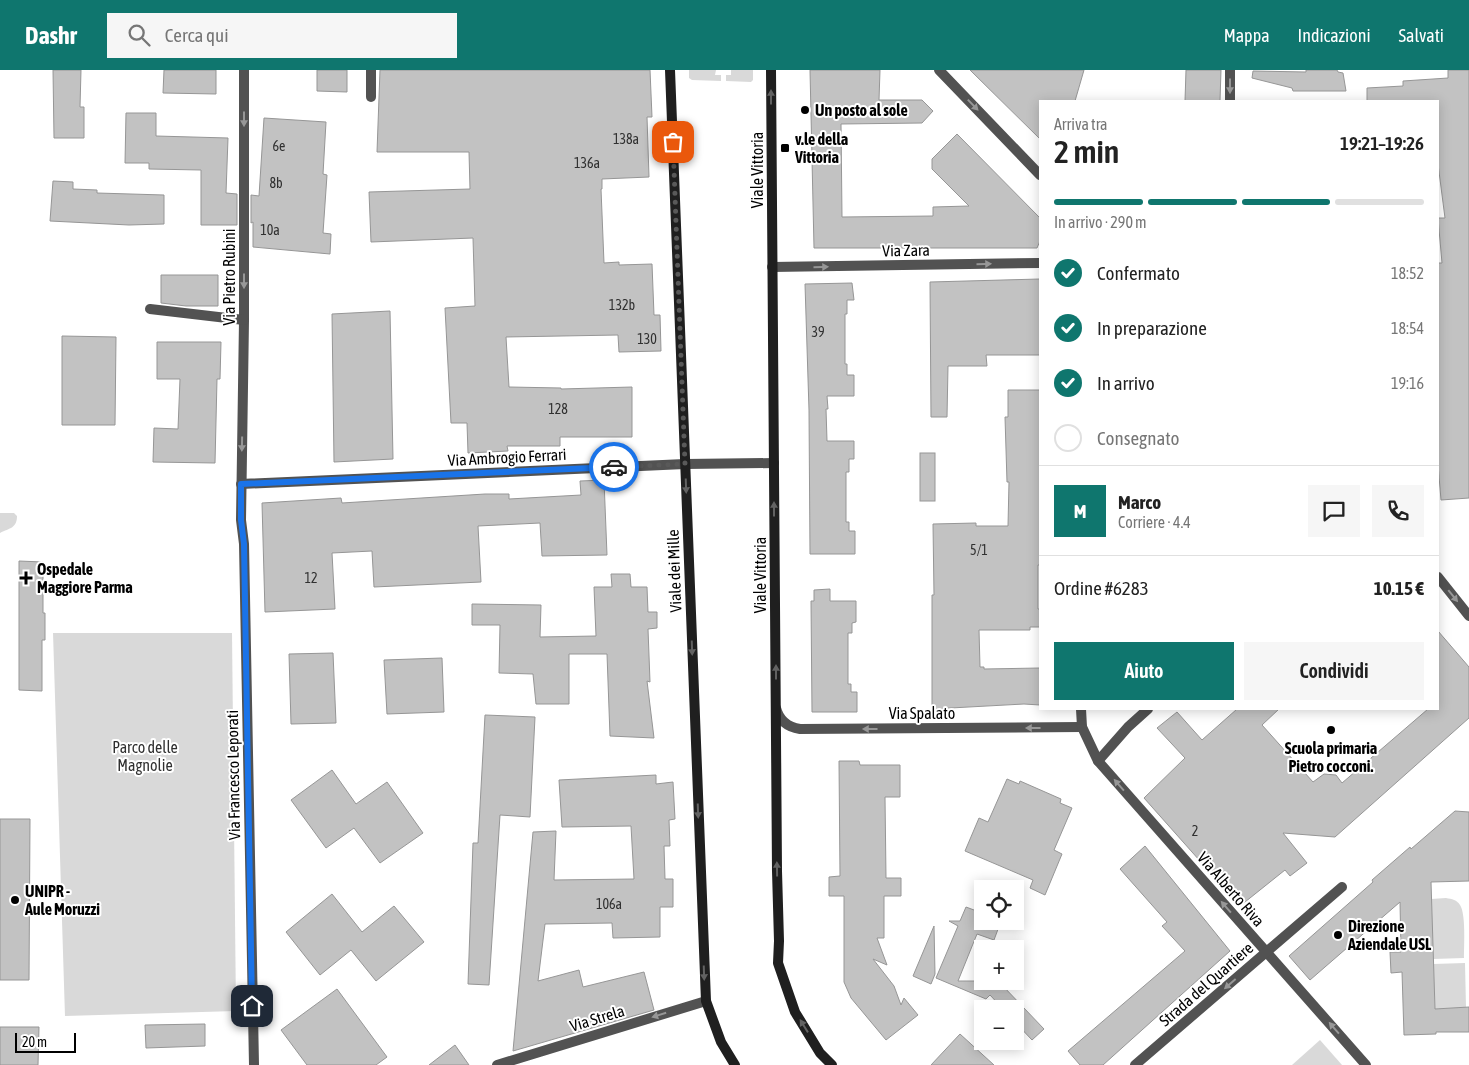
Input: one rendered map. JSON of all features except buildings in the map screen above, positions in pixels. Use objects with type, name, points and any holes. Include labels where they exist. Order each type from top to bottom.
[{"type":"main road","name":"Viale dei Mille","points":[[670,70],[706,1001],[721,1042],[735,1065]]},
{"type":"main road","name":"Viale Vittoria","points":[[771,70],[778,963],[795,1012],[820,1053],[832,1065]]},
{"type":"street","name":"Via Pietro Rubini","points":[[241,484],[244,320],[244,70]]},
{"type":"street","points":[[371,97],[372,70]]},
{"type":"street","points":[[939,70],[1039,174]]},
{"type":"street","points":[[1230,70],[1230,100]]},
{"type":"street","name":"Via Zara","points":[[772,267],[1039,263]]},
{"type":"street","points":[[150,309],[244,320]]},
{"type":"street","name":"Via Ambrogio Ferrari","points":[[241,484],[685,464],[774,463]]},
{"type":"street","name":"Via Francesco Leporati","points":[[241,484],[241,520],[244,544],[254,1065]]},
{"type":"street","points":[[1439,578],[1469,616]]},
{"type":"street","name":"Via Spalato","points":[[776,706],[782,720],[788,725],[800,729],[1082,727]]},
{"type":"street","points":[[1082,710],[1082,727]]},
{"type":"street","points":[[1098,761],[1128,727],[1147,710]]},
{"type":"street","name":"Via Alberto Riva","points":[[1082,727],[1098,761],[1366,1065]]},
{"type":"street","name":"Strada del Quartiere","points":[[1136,1065],[1342,887]]},
{"type":"street","name":"Via Strela","points":[[497,1065],[706,1001]]},
{"type":"green space","points":[[689,70],[716,70],[715,75],[721,75],[721,81],[692,80],[689,78]]},
{"type":"green space","points":[[731,70],[753,70],[753,80],[751,82],[726,81],[726,75],[731,75]]},
{"type":"green space","points":[[0,513],[14,513],[17,516],[17,520],[10,529],[0,533]]},
{"type":"green space","name":"Parco delle Magnolie","points":[[53,633],[232,633],[236,1011],[65,1016]]},
{"type":"green space","points":[[1446,898],[1457,902],[1462,909],[1464,958],[1433,959],[1431,899]]},
{"type":"green space","points":[[1465,963],[1466,1008],[1435,1009],[1433,964]]},
{"type":"green space","points":[[1320,1040],[1342,1065],[1292,1065]]},
{"type":"way so far","points":[[614,467],[685,464],[673,142]]},
{"type":"place","name":"Un posto al sole","points":[[805,110]]},
{"type":"place","name":"v.le della Vittoria","points":[[785,148]]},
{"type":"place","name":"Ospedale Maggiore Parma","points":[[26,578]]},
{"type":"place","name":"Scuola primaria Pietro cocconi.","points":[[1331,730]]},
{"type":"place","name":"UNIPR - Aule Moruzzi","points":[[15,900]]},
{"type":"place","name":"Direzione Aziendale USL","points":[[1338,935]]},
{"type":"route","points":[[252,1006],[244,544],[241,520],[241,484],[614,467]]}]
